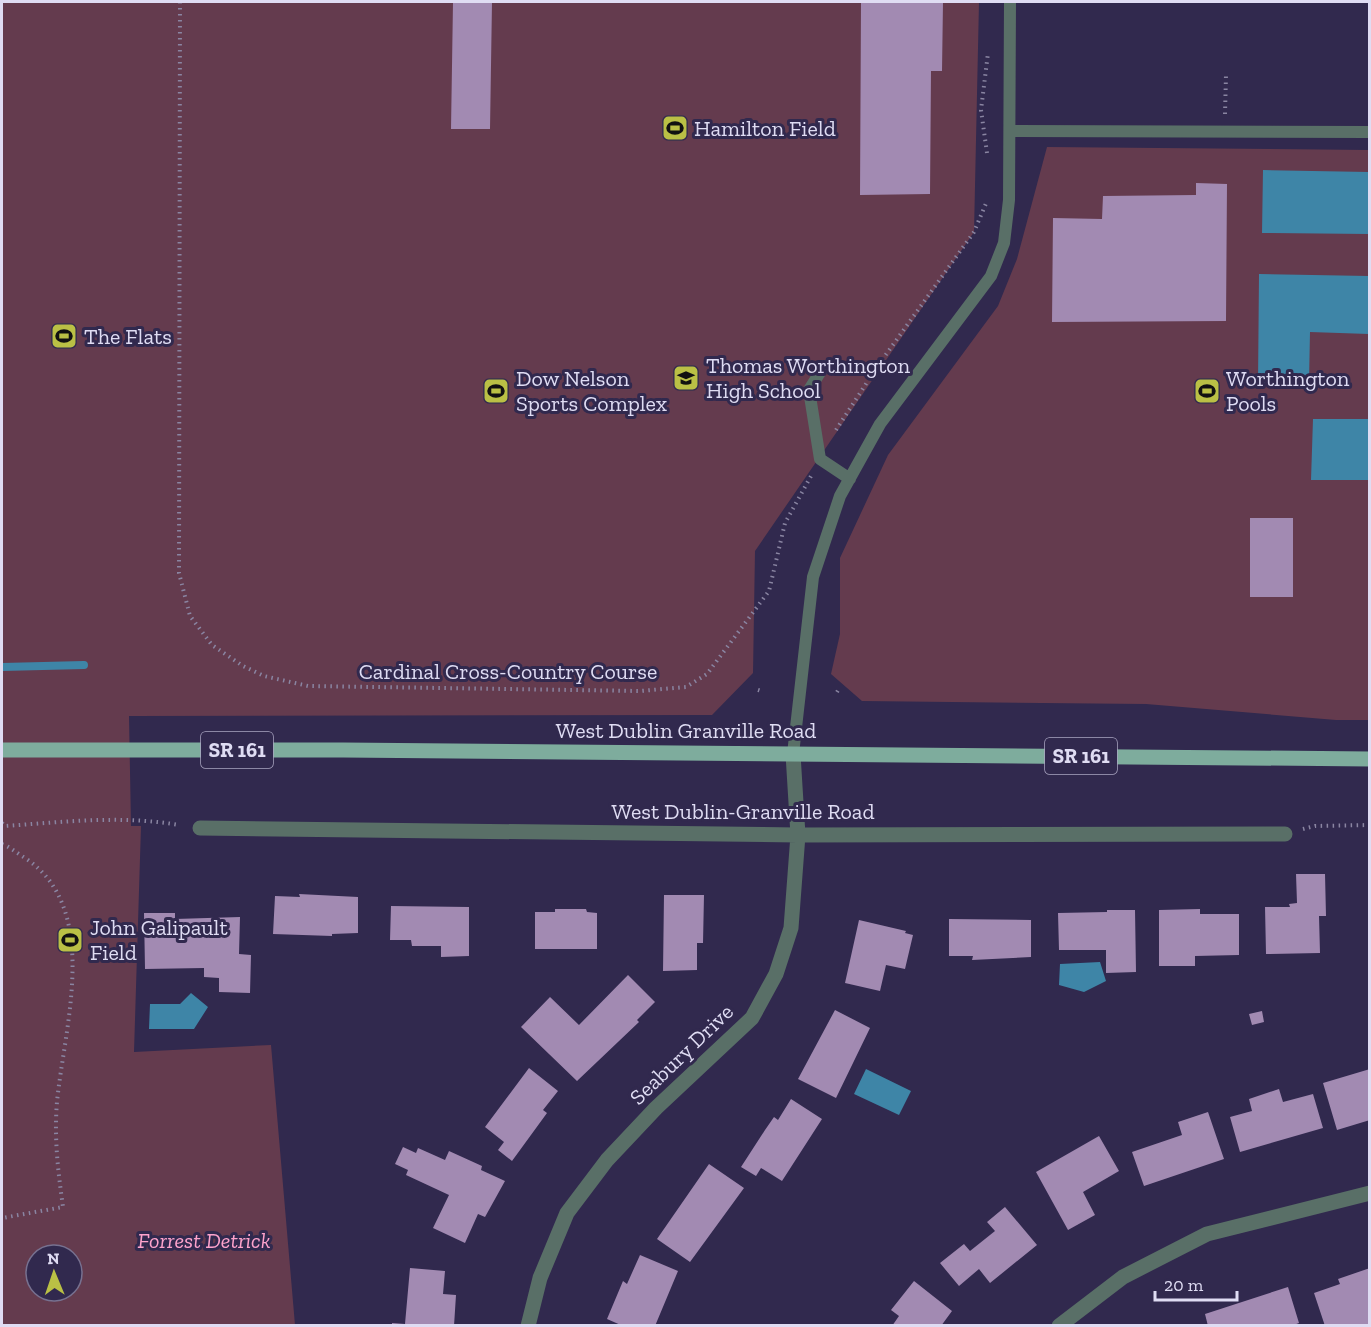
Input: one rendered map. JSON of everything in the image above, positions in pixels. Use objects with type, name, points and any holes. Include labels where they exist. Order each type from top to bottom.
[{"type":"main road","name":"West Dublin Granville Road","points":[[2,750],[1370,759]]},
{"type":"street","name":"Seabury Drive","points":[[528,1326],[540,1278],[567,1213],[607,1160],[656,1108],[752,1018],[776,974],[791,928],[798,835],[792,754]]},
{"type":"street","name":"West Dublin-Granville Road","points":[[200,828],[798,835],[1285,834]]},
{"type":"street","points":[[1059,1326],[1123,1277],[1207,1234],[1370,1193]]},
{"type":"lane","points":[[792,754],[813,577],[840,496],[880,424],[991,276],[1005,232],[1009,200],[1010,2]]},
{"type":"lane","points":[[1010,131],[1370,132]]},
{"type":"lane","points":[[824,366],[809,390],[820,459],[850,479]]},
{"type":"path","name":"Cardinal Cross-Country Course","points":[[180,2],[179,573],[190,616],[212,645],[243,666],[264,676],[308,686],[640,691],[686,687],[707,674],[769,591],[785,523],[837,426],[974,232],[991,190]]},
{"type":"path","points":[[988,154],[981,110],[989,45]]},
{"type":"path","points":[[3,825],[142,820],[200,828]]},
{"type":"path","points":[[1285,834],[1315,826],[1370,825]]},
{"type":"path","points":[[2,844],[34,864],[51,883],[66,910],[73,950],[72,1000],[58,1092],[55,1154],[63,1207],[2,1218]]},
{"type":"green space","name":"Dow Nelson Sports Complex","points":[[2,2],[979,2],[974,232],[755,551],[753,673],[712,715],[129,716],[131,826],[141,826],[134,1052],[271,1045],[295,1325],[2,1326]]},
{"type":"green space","name":"Worthington Pools","points":[[1047,147],[1369,150],[1369,720],[1336,720],[1146,704],[862,701],[831,674],[840,634],[840,558],[888,455],[998,306],[1017,259]]},
{"type":"water","points":[[1263,170],[1369,172],[1369,234],[1262,233]]},
{"type":"water","points":[[1259,274],[1369,276],[1369,334],[1310,332],[1309,383],[1258,383]]},
{"type":"water","points":[[1313,419],[1369,419],[1369,480],[1311,480]]},
{"type":"water","points":[[1100,962],[1106,981],[1084,992],[1059,985],[1060,964]]},
{"type":"water","points":[[191,993],[208,1007],[194,1029],[149,1029],[150,1004],[180,1004]]},
{"type":"water","points":[[866,1069],[911,1091],[899,1115],[854,1094]]},
{"type":"building","points":[[453,2],[492,2],[490,129],[451,129]]},
{"type":"building","points":[[861,2],[943,2],[942,71],[931,71],[930,194],[860,195]]},
{"type":"building","points":[[1196,183],[1227,184],[1226,321],[1052,322],[1053,218],[1102,219],[1103,196],[1196,195]]},
{"type":"building","points":[[1250,518],[1293,518],[1293,597],[1250,597]]},
{"type":"building","points":[[1296,874],[1325,874],[1326,916],[1319,916],[1320,953],[1266,954],[1265,907],[1290,907],[1289,904],[1297,903]]},
{"type":"building","points":[[299,894],[358,897],[358,933],[332,934],[332,936],[273,934],[275,896],[300,897]]},
{"type":"building","points":[[664,895],[704,895],[703,943],[697,943],[697,970],[663,971]]},
{"type":"building","points":[[391,906],[469,907],[469,956],[441,957],[441,946],[412,946],[411,940],[390,940]]},
{"type":"building","points":[[555,909],[586,909],[587,912],[597,913],[597,949],[535,949],[535,912],[555,912]]},
{"type":"building","points":[[1200,909],[1200,914],[1239,914],[1239,955],[1195,956],[1195,966],[1159,966],[1159,910]]},
{"type":"building","points":[[1107,910],[1135,910],[1136,972],[1106,973],[1106,950],[1059,950],[1058,913],[1107,912]]},
{"type":"building","points":[[144,913],[175,913],[175,919],[240,917],[239,954],[251,955],[250,993],[219,992],[219,978],[204,977],[204,968],[145,969]]},
{"type":"building","points":[[949,919],[1031,920],[1031,957],[972,960],[973,956],[949,956]]},
{"type":"building","points":[[859,920],[906,931],[905,933],[913,935],[905,969],[886,965],[880,991],[845,983]]},
{"type":"building","points":[[628,975],[655,1002],[637,1020],[639,1022],[577,1081],[521,1027],[550,997],[579,1025]]},
{"type":"building","points":[[835,1010],[870,1028],[836,1098],[798,1079]]},
{"type":"building","points":[[1262,1011],[1264,1022],[1252,1025],[1249,1014]]},
{"type":"building","points":[[529,1068],[558,1091],[543,1110],[547,1113],[512,1161],[498,1150],[504,1142],[485,1127]]},
{"type":"building","points":[[1370,1069],[1370,1120],[1337,1130],[1323,1083]]},
{"type":"building","points":[[1279,1089],[1283,1102],[1313,1094],[1323,1128],[1240,1152],[1230,1117],[1252,1111],[1249,1099]]},
{"type":"building","points":[[791,1099],[822,1119],[782,1181],[761,1168],[756,1176],[741,1167],[774,1117],[778,1120]]},
{"type":"building","points":[[1208,1112],[1224,1159],[1144,1186],[1132,1152],[1182,1135],[1178,1122]]},
{"type":"building","points":[[1099,1136],[1119,1171],[1083,1192],[1095,1215],[1068,1230],[1036,1172]]},
{"type":"building","points":[[403,1147],[416,1153],[418,1148],[445,1160],[449,1151],[482,1166],[481,1170],[505,1181],[485,1217],[478,1214],[465,1243],[433,1228],[449,1195],[406,1175],[408,1170],[395,1164]]},
{"type":"building","points":[[709,1164],[744,1188],[690,1262],[657,1239]]},
{"type":"building","points":[[1005,1207],[1037,1245],[990,1283],[979,1269],[959,1286],[940,1263],[964,1244],[970,1251],[995,1231],[987,1222]]},
{"type":"building","points":[[640,1255],[678,1271],[655,1326],[623,1326],[607,1319],[623,1281],[627,1284]]},
{"type":"building","points":[[410,1268],[445,1271],[443,1294],[456,1295],[454,1326],[392,1326],[392,1323],[405,1324]]},
{"type":"building","points":[[1370,1268],[1370,1326],[1325,1326],[1314,1293],[1340,1284],[1338,1279]]},
{"type":"building","points":[[914,1281],[952,1311],[941,1326],[892,1326],[899,1316],[891,1310]]},
{"type":"building","points":[[1288,1287],[1299,1323],[1291,1326],[1208,1326],[1205,1314]]},
{"type":"waterway","points":[[2,667],[84,665]]},
{"type":"place","name":"Hamilton Field","points":[[675,128]]},
{"type":"place","name":"The Flats","points":[[64,336]]},
{"type":"place","name":"Thomas Worthington High School","points":[[686,378]]},
{"type":"place","name":"Dow Nelson Sports Complex","points":[[496,391]]},
{"type":"place","name":"Worthington Pools","points":[[1207,391]]},
{"type":"place","name":"John Galipault Field","points":[[70,940]]},
{"type":"park label","name":"Forrest Detrick","points":[[204,1240]]}]
